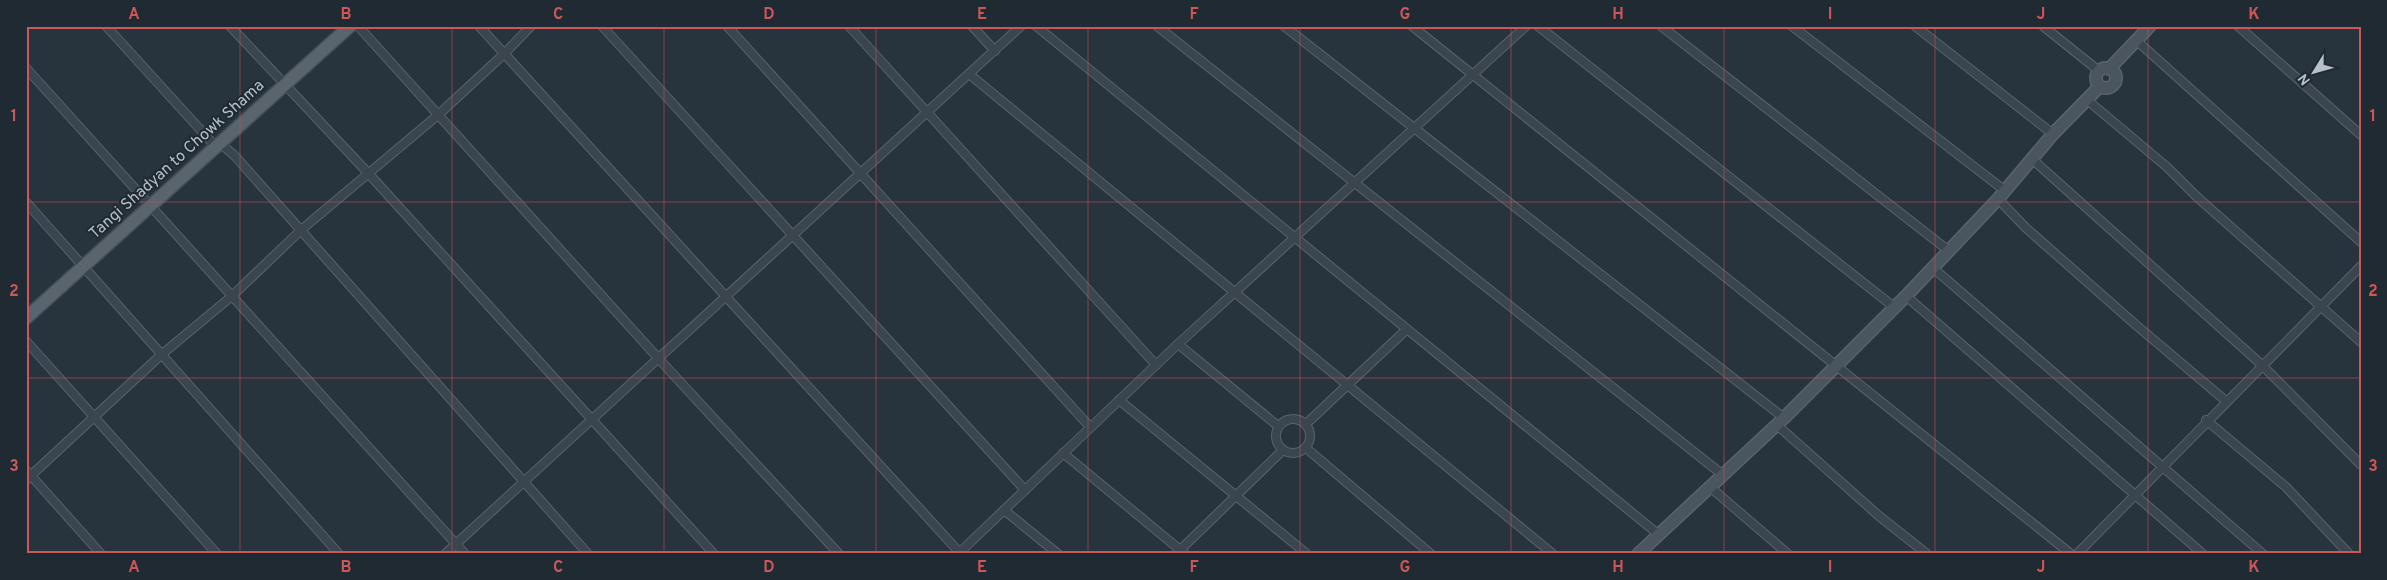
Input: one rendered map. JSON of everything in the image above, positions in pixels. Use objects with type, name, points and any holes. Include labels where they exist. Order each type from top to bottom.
[{"type":"main road","name":"Tangi Shadyan to Chowk Shama","points":[[26,318],[350,26]]},
{"type":"main road","points":[[2104,70],[2115,73],[2115,83],[2106,89],[2100,86],[2096,80],[2104,70],[2137,41],[2150,26]]},
{"type":"main road","points":[[1643,552],[1658,534],[1780,422],[1906,296],[2001,194],[2053,134],[2100,86]]},
{"type":"street","points":[[106,26],[219,146],[235,156],[588,554]]},
{"type":"street","points":[[230,26],[284,86],[369,174],[714,554]]},
{"type":"street","points":[[358,26],[658,358],[840,554]]},
{"type":"street","points":[[479,26],[958,553],[1156,364],[1526,26]]},
{"type":"street","points":[[101,554],[28,475],[161,355],[232,296],[301,230],[438,115],[504,54],[531,26]]},
{"type":"street","points":[[602,26],[1024,490]]},
{"type":"street","points":[[727,26],[1090,427]]},
{"type":"street","points":[[849,26],[1156,364]]},
{"type":"street","points":[[972,26],[994,51]]},
{"type":"street","points":[[445,554],[1021,26]]},
{"type":"street","points":[[1036,26],[1658,534]]},
{"type":"street","points":[[1157,26],[1723,475]]},
{"type":"street","points":[[1284,26],[1780,422],[1879,516],[1926,554]]},
{"type":"street","points":[[1412,26],[2071,554]]},
{"type":"street","points":[[1538,26],[1894,307]]},
{"type":"street","points":[[1661,26],[1949,250]]},
{"type":"street","points":[[1792,26],[2001,194],[2026,228],[2226,401]]},
{"type":"street","points":[[1915,26],[2053,134]]},
{"type":"street","points":[[2043,26],[2104,70]]},
{"type":"street","points":[[2238,26],[2361,136]]},
{"type":"street","points":[[2137,41],[2361,242]]},
{"type":"street","points":[[26,68],[465,554]]},
{"type":"street","points":[[969,74],[1553,554]]},
{"type":"street","points":[[2086,99],[2361,342]]},
{"type":"street","points":[[2032,159],[2185,299],[2213,321],[2262,365],[2361,465]]},
{"type":"street","points":[[26,202],[85,266],[161,355],[339,554]]},
{"type":"street","points":[[2076,554],[2206,420],[2361,266]]},
{"type":"street","points":[[1932,267],[2264,554]]},
{"type":"street","points":[[1906,296],[2203,554]]},
{"type":"street","points":[[1306,424],[1407,329]]},
{"type":"street","points":[[26,341],[217,554]]},
{"type":"street","points":[[1178,344],[1278,426]]},
{"type":"street","points":[[1119,400],[1307,554]]},
{"type":"street","points":[[1295,418],[1306,424],[1311,436],[1306,448],[1295,453],[1283,450],[1276,439],[1278,426],[1288,419],[1295,418]]},
{"type":"street","points":[[2206,420],[2286,487],[2350,554]]},
{"type":"street","points":[[1306,448],[1431,554]]},
{"type":"street","points":[[1063,453],[1180,552],[1283,450]]},
{"type":"street","points":[[1710,487],[1788,554]]},
{"type":"street","points":[[1004,510],[1058,554]]}]
